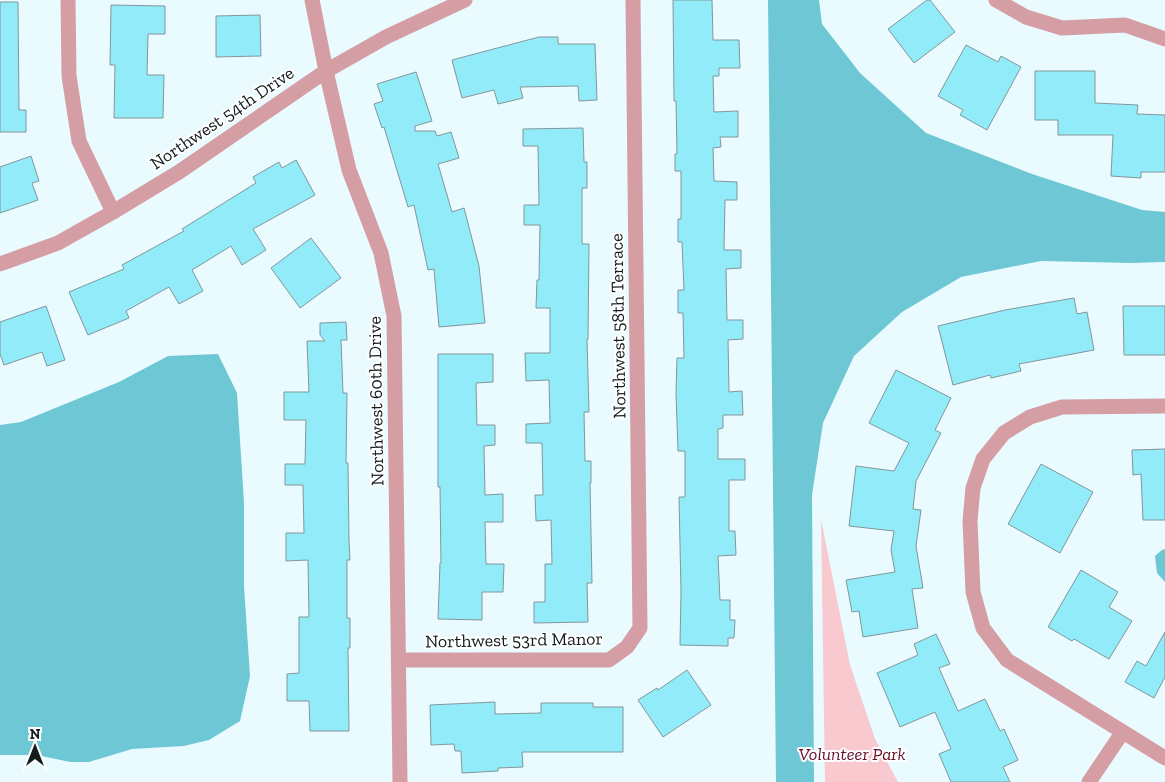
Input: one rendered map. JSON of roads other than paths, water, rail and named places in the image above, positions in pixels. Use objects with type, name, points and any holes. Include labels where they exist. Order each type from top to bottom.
[{"type":"street","points":[[68,0],[69,76],[79,141],[113,212]]},
{"type":"street","name":"Northwest 60th Drive","points":[[312,0],[349,170],[381,253],[394,316],[400,782]]},
{"type":"street","name":"Northwest 54th Drive","points":[[0,264],[58,243],[113,212],[179,172],[326,71],[386,37],[465,0]]},
{"type":"street","name":"Northwest 58th Terrace","points":[[627,647],[640,628],[632,0]]},
{"type":"street","points":[[996,0],[1026,17],[1062,28],[1125,25],[1165,38]]},
{"type":"street","points":[[1165,406],[1062,407],[1030,418],[1004,433],[984,459],[973,488],[970,522],[973,592],[984,628],[1007,660],[1165,758]]},
{"type":"street","name":"Northwest 53rd Manor","points":[[399,660],[608,660],[627,647]]},
{"type":"street","points":[[1089,782],[1122,733]]},
{"type":"water","points":[[768,0],[819,0],[822,24],[860,73],[926,133],[1032,174],[1142,210],[1165,212],[1165,262],[1041,261],[961,277],[902,312],[854,356],[823,423],[812,495],[814,782],[776,782]]},
{"type":"water","points":[[218,354],[237,393],[244,503],[244,586],[250,676],[240,721],[209,740],[184,746],[132,749],[89,762],[70,762],[37,755],[0,755],[0,425],[21,422],[119,382],[168,356]]},
{"type":"water","points":[[1165,549],[1165,582],[1157,573],[1155,556]]},
{"type":"park label","name":"Volunteer Park","points":[[852,754]]}]
